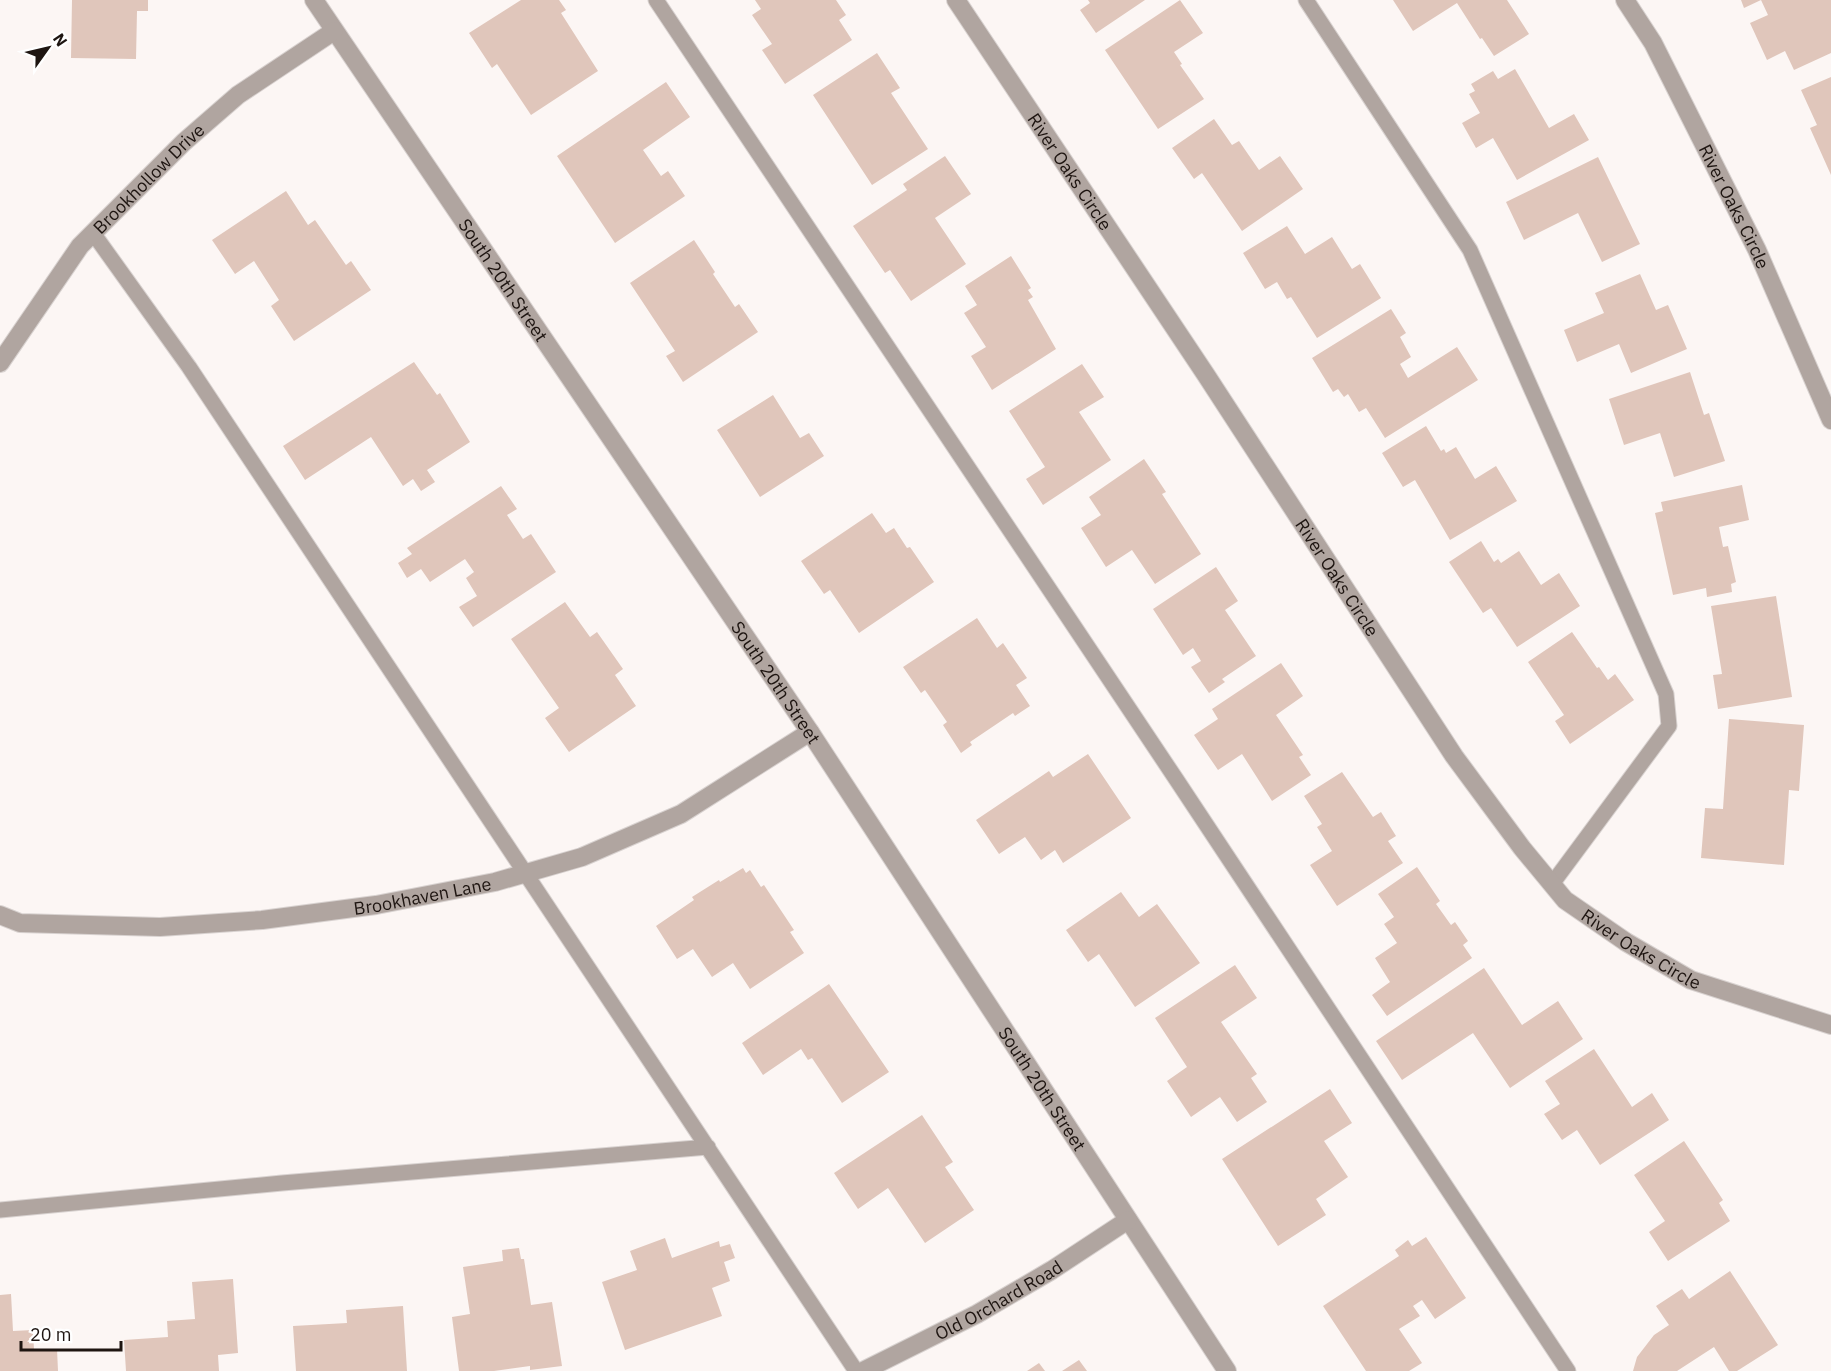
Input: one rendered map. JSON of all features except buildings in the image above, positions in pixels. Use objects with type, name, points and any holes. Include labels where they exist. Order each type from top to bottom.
[{"type":"street","name":"South 20th Street","points":[[314,0],[810,732],[1227,1371]]},
{"type":"street","name":"River Oaks Circle","points":[[956,0],[1206,375],[1454,756],[1522,848],[1565,900],[1626,942],[1691,980],[1831,1025]]},
{"type":"street","name":"River Oaks Circle","points":[[1626,0],[1653,43],[1757,250],[1831,420]]},
{"type":"street","name":"Brookhollow Drive","points":[[0,363],[80,246],[184,142],[238,95],[334,30]]},
{"type":"street","name":"Brookhaven Lane","points":[[0,915],[20,923],[160,927],[262,920],[376,905],[495,882],[582,857],[681,814],[810,732]]},
{"type":"street","name":"Old Orchard Road","points":[[862,1371],[976,1314],[1052,1270],[1128,1220]]},
{"type":"lane","points":[[656,0],[1568,1371]]},
{"type":"lane","points":[[1305,0],[1470,250],[1665,694],[1669,726],[1552,884]]},
{"type":"lane","points":[[93,233],[189,367],[856,1371]]},
{"type":"lane","points":[[0,1210],[282,1183],[708,1147]]}]
